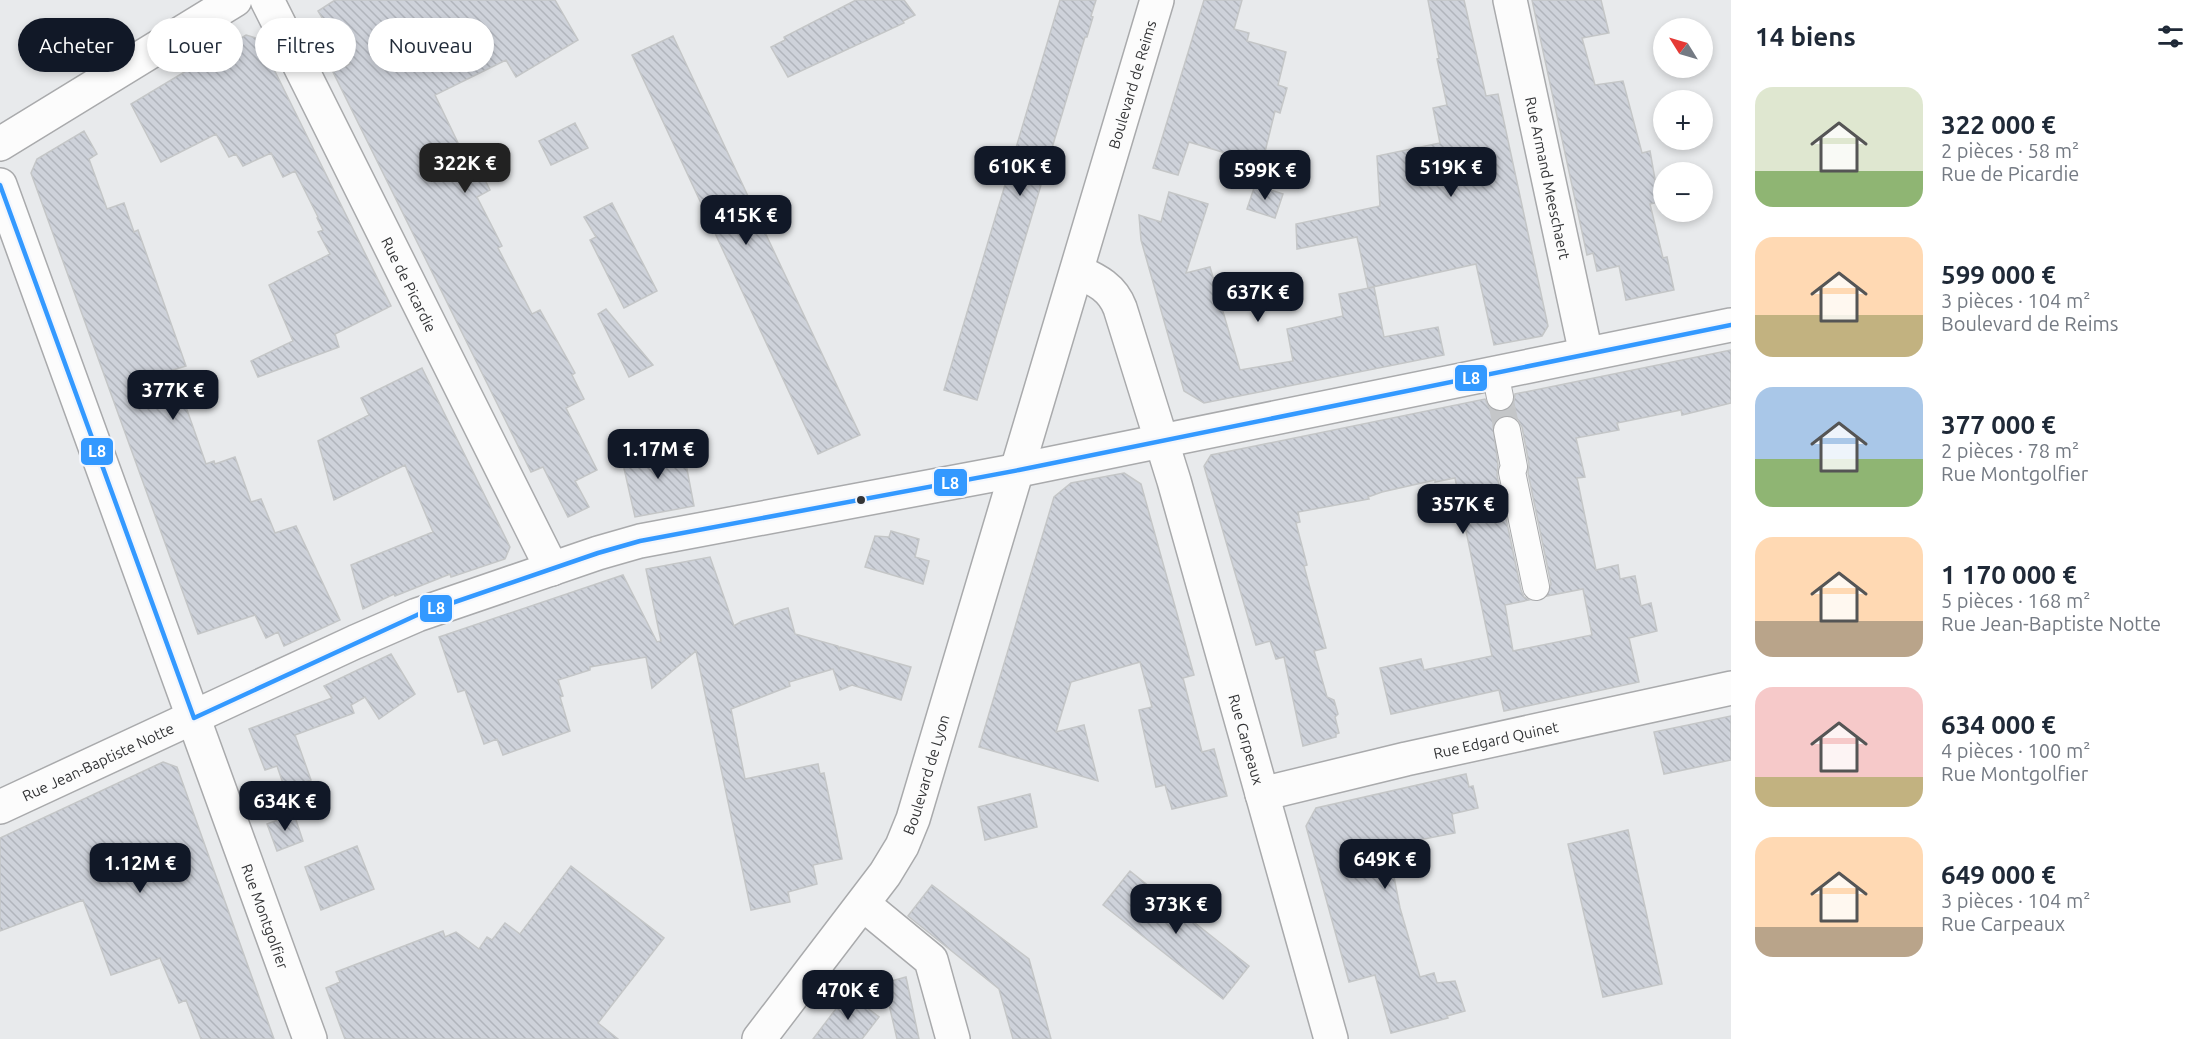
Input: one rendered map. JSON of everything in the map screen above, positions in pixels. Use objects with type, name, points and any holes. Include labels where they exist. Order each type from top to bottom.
[{"type":"street","points":[[0,144],[236,0]]},
{"type":"street","name":"Rue de Picardie","points":[[267,0],[552,569]]},
{"type":"street","name":"Boulevard de Reims","points":[[1018,470],[1157,0]]},
{"type":"street","name":"Rue Armand Meeschaert","points":[[1510,0],[1586,354]]},
{"type":"street","name":"Rue Montgolfier","points":[[0,185],[310,1039]]},
{"type":"street","points":[[1077,271],[1104,285],[1117,300],[1162,440]]},
{"type":"street","name":"Rue Jean-Baptiste Notte","points":[[0,807],[407,620],[640,541],[1018,470],[1162,440],[1498,385],[1586,354],[1731,325]]},
{"type":"street","points":[[1507,430],[1514,467],[1512,472],[1536,587]]},
{"type":"street","name":"Rue Carpeaux","points":[[1162,440],[1331,1039]]},
{"type":"street","name":"Boulevard de Lyon","points":[[759,1039],[894,860],[913,819],[1018,470]]},
{"type":"street","name":"Rue Edgard Quinet","points":[[1263,794],[1406,759],[1731,688]]},
{"type":"street","points":[[863,904],[930,960],[953,1039]]},
{"type":"building","points":[[335,0],[555,0],[578,40],[516,77],[506,60],[494,66],[494,18],[368,18],[368,72],[482,72],[435,95],[473,174],[480,170],[490,190],[477,197],[502,246],[498,248],[532,314],[540,310],[575,373],[572,375],[584,399],[566,408],[597,470],[575,481],[589,507],[568,517],[543,467],[531,472],[333,72],[356,72],[356,18],[322,18],[318,11]]},
{"type":"building","points":[[856,0],[904,0],[915,15],[903,21],[904,23],[788,77],[771,47],[785,40],[784,37]]},
{"type":"building","points":[[1060,0],[1096,0],[1091,16],[1093,17],[1087,37],[1085,37],[977,400],[944,390]]},
{"type":"building","points":[[1204,0],[1242,0],[1234,29],[1249,33],[1247,41],[1286,52],[1278,85],[1287,88],[1280,113],[1275,111],[1262,164],[1189,142],[1178,175],[1153,168]]},
{"type":"building","points":[[1428,0],[1464,0],[1486,96],[1498,94],[1548,326],[1542,336],[1494,345],[1476,264],[1368,288],[1357,237],[1297,249],[1296,224],[1380,206],[1377,156],[1440,143],[1433,108],[1447,105]]},
{"type":"building","points":[[1532,0],[1601,0],[1609,33],[1582,38],[1595,85],[1623,81],[1642,153],[1650,151],[1653,168],[1653,203],[1650,204],[1653,222],[1663,258],[1667,257],[1674,290],[1626,300],[1619,266],[1597,271],[1593,253],[1587,255]]},
{"type":"building","points":[[246,35],[255,38],[255,72],[275,72],[391,306],[335,334],[339,347],[258,377],[251,361],[293,341],[269,285],[330,254],[318,232],[323,230],[318,217],[295,171],[283,177],[271,153],[243,166],[236,154],[229,157],[216,134],[161,162],[131,104],[184,72],[243,72],[243,37]]},
{"type":"building","points":[[673,36],[860,435],[818,454],[632,55]]},
{"type":"building","points":[[575,123],[588,148],[551,165],[539,141]]},
{"type":"building","points":[[84,131],[97,154],[89,159],[107,209],[124,203],[134,232],[138,230],[186,366],[173,370],[206,464],[214,461],[215,464],[235,457],[251,502],[261,499],[275,533],[296,526],[340,620],[284,646],[278,632],[266,638],[255,615],[198,634],[31,173],[37,159]]},
{"type":"building","points":[[1255,185],[1283,194],[1275,218],[1247,209]]},
{"type":"building","points":[[1169,192],[1208,204],[1186,273],[1210,267],[1240,370],[1293,361],[1287,329],[1343,316],[1339,294],[1374,287],[1384,337],[1438,327],[1444,355],[1204,403],[1184,391],[1141,240],[1139,215],[1161,222]]},
{"type":"building","points":[[612,203],[657,291],[624,308],[590,240],[596,237],[584,217]]},
{"type":"building","points":[[606,309],[653,365],[629,377],[598,314]]},
{"type":"building","points":[[1731,350],[1731,403],[1682,415],[1681,410],[1617,423],[1619,430],[1576,438],[1585,477],[1577,478],[1596,570],[1618,565],[1620,579],[1635,576],[1641,606],[1651,603],[1657,631],[1629,638],[1639,682],[1504,711],[1499,690],[1391,714],[1380,668],[1421,659],[1424,670],[1492,656],[1455,478],[1435,482],[1435,480],[1382,492],[1368,497],[1369,499],[1298,512],[1300,522],[1296,523],[1307,565],[1304,566],[1326,648],[1314,651],[1327,697],[1334,700],[1338,714],[1335,717],[1339,733],[1336,737],[1303,746],[1284,657],[1276,659],[1270,641],[1256,645],[1204,466],[1211,455],[1485,399],[1489,407],[1502,412],[1510,408],[1515,394]],"holes":[[[1505,415],[1512,416],[1522,427],[1529,464],[1528,473],[1551,584],[1547,596],[1583,589],[1592,635],[1513,651],[1505,605],[1529,600],[1524,597],[1521,590],[1497,475],[1498,465],[1493,426],[1498,418]]]},
{"type":"building","points":[[422,368],[510,547],[505,559],[451,577],[450,574],[395,596],[394,594],[363,609],[351,565],[433,532],[405,465],[334,500],[318,441],[369,415],[361,398]]},
{"type":"building","points":[[682,443],[694,506],[635,517],[621,455]]},
{"type":"building","points":[[1124,473],[1141,484],[1194,675],[1183,678],[1202,752],[1214,749],[1227,796],[1172,809],[1165,785],[1156,787],[1139,710],[1152,707],[1140,662],[1071,682],[1056,732],[1084,725],[1098,781],[979,747],[1054,497],[1071,483]]},
{"type":"building","points":[[891,531],[919,539],[915,557],[929,561],[923,584],[865,567],[875,536],[889,537]]},
{"type":"building","points":[[710,557],[734,626],[742,621],[788,608],[795,634],[838,646],[839,650],[840,647],[911,667],[901,700],[852,685],[840,690],[833,669],[789,682],[790,686],[731,709],[745,779],[818,764],[820,774],[824,773],[842,859],[813,865],[817,884],[788,892],[790,902],[751,910],[696,651],[652,688],[646,657],[590,667],[590,670],[558,680],[563,696],[560,697],[570,731],[503,755],[497,739],[484,744],[465,690],[458,692],[439,637],[623,575],[657,642],[661,641],[646,569]]},
{"type":"building","points":[[391,654],[415,694],[379,719],[365,697],[351,705],[354,713],[295,735],[311,780],[285,789],[277,766],[265,770],[249,729],[332,698],[324,686]]},
{"type":"building","points":[[1731,716],[1731,760],[1664,774],[1654,732]]},
{"type":"building","points":[[163,762],[177,767],[274,1039],[201,1039],[186,1000],[179,1003],[160,958],[111,975],[83,900],[0,931],[0,838]]},
{"type":"building","points":[[1466,774],[1469,787],[1473,786],[1478,808],[1452,814],[1455,833],[1388,846],[1400,908],[1420,977],[1434,973],[1437,983],[1455,981],[1465,1011],[1447,1016],[1448,1018],[1391,1033],[1375,975],[1349,982],[1306,826],[1316,808]]},
{"type":"building","points":[[1030,794],[1037,827],[985,840],[978,807]]},
{"type":"building","points":[[294,814],[303,841],[277,851],[267,824]]},
{"type":"building","points":[[1628,830],[1662,984],[1603,997],[1568,844]]},
{"type":"building","points":[[357,846],[374,889],[321,910],[305,867]]},
{"type":"building","points":[[571,866],[664,938],[598,1023],[618,1039],[345,1039],[326,988],[340,982],[336,972],[443,931],[445,937],[456,932],[479,949],[487,937],[492,940],[505,923],[520,934]]},
{"type":"building","points":[[1130,871],[1249,966],[1223,999],[1103,905]]},
{"type":"building","points":[[932,885],[1029,959],[1051,1039],[1013,1039],[999,989],[908,916]]},
{"type":"building","points":[[906,977],[919,1039],[897,1039],[884,983]]},
{"type":"building","points":[[848,993],[879,1017],[862,1039],[813,1039]]},
{"type":"tunnel","points":[[1500,397],[1507,430]]},
{"type":"transit line","name":"L8","points":[[0,185],[194,718]]},
{"type":"transit line","name":"L8","points":[[194,718],[417,615],[598,553],[640,541],[1019,470],[1731,325]]}]
